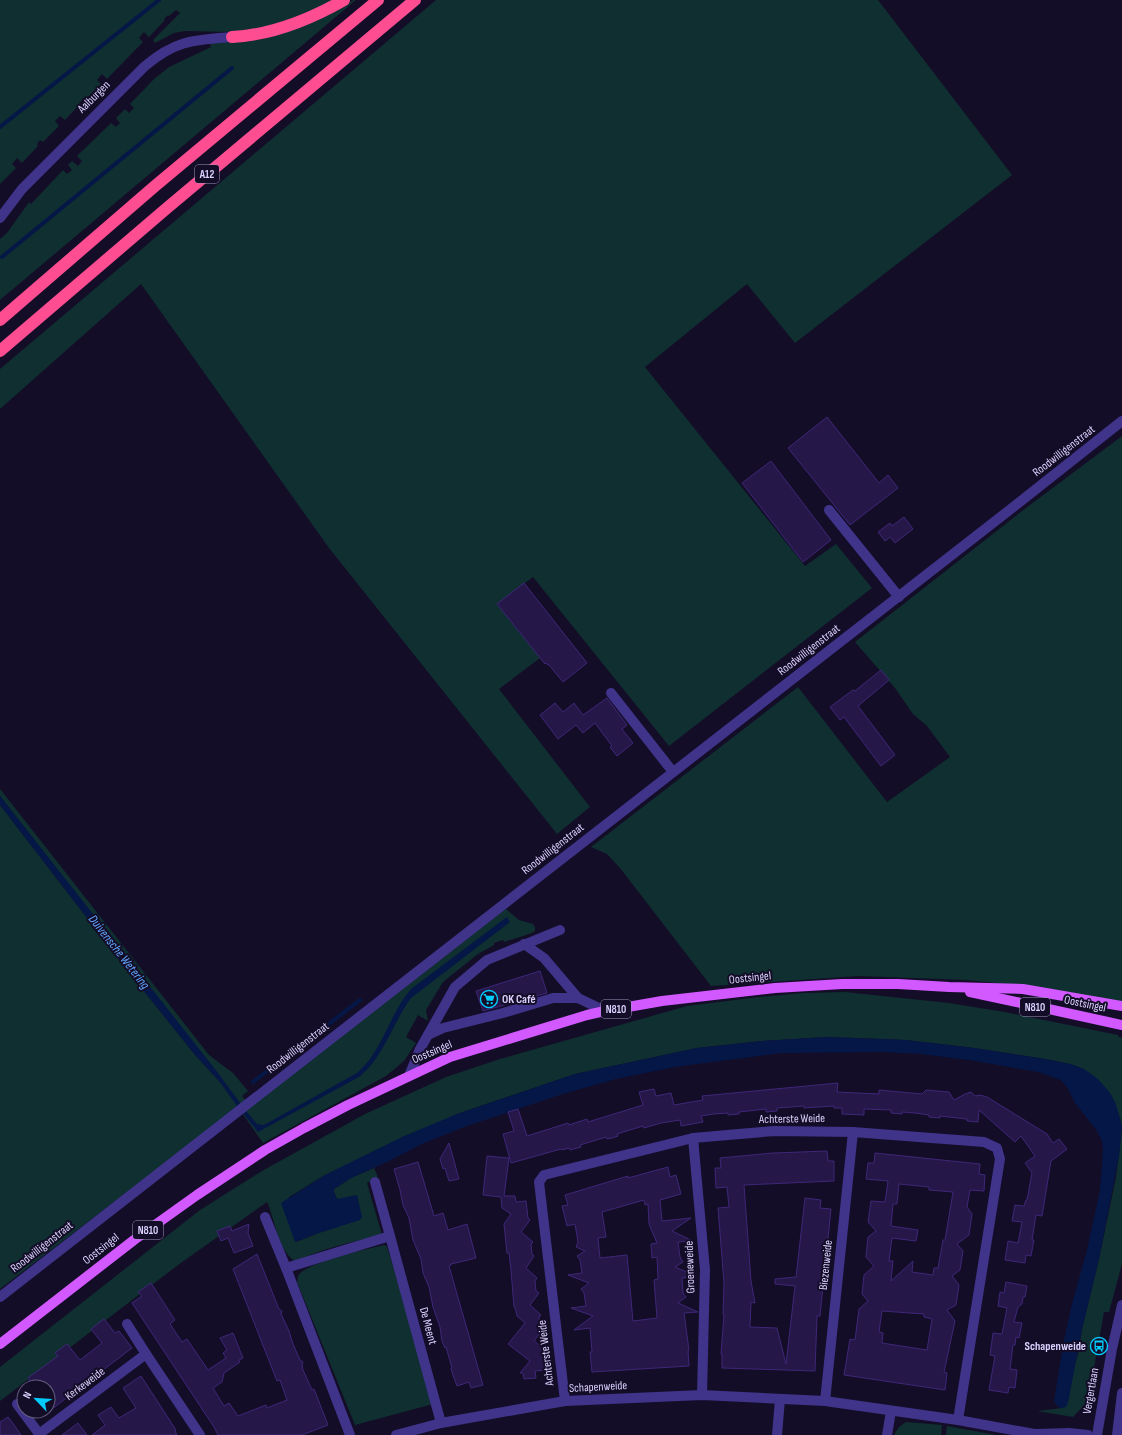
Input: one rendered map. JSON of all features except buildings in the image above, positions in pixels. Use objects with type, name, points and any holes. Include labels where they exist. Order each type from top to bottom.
[{"type":"highway","points":[[232,37],[252,36],[286,27],[306,20],[344,0]]},
{"type":"highway","name":"A12","points":[[0,320],[161,181],[378,0]]},
{"type":"highway","name":"A12","points":[[0,351],[167,208],[415,0]]},
{"type":"main road","name":"Oostsingel","points":[[0,1344],[134,1240],[197,1195],[265,1150],[304,1128],[348,1105],[450,1057],[587,1015],[662,1001],[775,988],[842,984],[898,984],[1023,989],[1122,1006]]},
{"type":"main road","name":"Oostsingel","points":[[949,987],[1122,1025]]},
{"type":"street","name":"Aalburgen","points":[[0,218],[22,189],[144,66],[170,48],[195,39],[232,37]]},
{"type":"street","name":"Roodwilligenstraat","points":[[0,1297],[899,597],[1122,421]]},
{"type":"street","points":[[828,510],[899,597]]},
{"type":"street","points":[[611,693],[673,772]]},
{"type":"street","points":[[409,1076],[420,1049],[455,987],[487,960],[560,930]]},
{"type":"street","points":[[524,944],[544,958],[578,998],[605,1011]]},
{"type":"street","points":[[428,1035],[443,1028],[503,1013],[553,998],[578,998]]},
{"type":"street","name":"Achterste Weide","points":[[565,1402],[539,1182],[544,1174],[693,1138],[774,1131],[853,1132],[984,1142],[997,1148],[1000,1159],[958,1420]]},
{"type":"street","name":"Biezenweide","points":[[824,1401],[853,1132]]},
{"type":"street","name":"Groeneweide","points":[[693,1138],[705,1270],[702,1395]]},
{"type":"street","name":"De Meent","points":[[374,1182],[441,1423]]},
{"type":"street","points":[[266,1217],[350,1435]]},
{"type":"street","points":[[286,1268],[390,1236]]},
{"type":"street","name":"Vergertlaan","points":[[1097,1435],[1112,1349],[1122,1305]]},
{"type":"street","points":[[127,1324],[200,1435]]},
{"type":"street","name":"Kerkeweide","points":[[28,1419],[39,1435],[146,1354]]},
{"type":"street","points":[[1117,1435],[1122,1393]]},
{"type":"street","name":"Schapenweide","points":[[396,1435],[441,1423],[565,1402],[702,1395],[824,1401],[958,1420],[1038,1434],[1069,1433],[1088,1435]]},
{"type":"street","points":[[777,1435],[780,1399]]},
{"type":"street","points":[[887,1435],[891,1411]]},
{"type":"green space","points":[[0,0],[334,0],[278,26],[231,32],[185,31],[174,33],[155,43],[153,40],[180,13],[176,10],[164,19],[165,20],[149,37],[144,32],[139,38],[143,42],[107,79],[102,74],[97,80],[101,84],[85,100],[83,99],[79,103],[80,104],[65,120],[60,116],[55,121],[59,126],[43,142],[40,140],[37,144],[38,146],[22,163],[17,158],[12,164],[16,168],[0,184]]},
{"type":"green space","points":[[353,0],[356,0],[0,300],[0,239],[7,233],[29,202],[31,204],[63,170],[67,174],[72,170],[68,165],[72,161],[78,166],[82,161],[77,156],[111,123],[116,127],[120,123],[116,118],[125,109],[129,113],[134,108],[130,104],[154,79],[169,67],[211,47],[210,44],[339,9]]},
{"type":"green space","points":[[436,0],[878,0],[1012,175],[795,343],[747,284],[645,367],[805,566],[836,544],[872,588],[669,746],[533,577],[497,604],[540,658],[499,689],[590,807],[557,834],[329,548],[141,284],[0,409],[0,369]]},
{"type":"green space","points":[[1122,436],[1122,1002],[1046,989],[968,980],[858,976],[711,986],[620,868],[607,854],[591,847],[798,687],[887,802],[950,757],[927,726],[913,714],[895,688],[855,642],[1022,511]]},
{"type":"green space","points":[[0,789],[209,1055],[233,1073],[248,1091],[242,1096],[246,1101],[0,1289],[0,805],[131,975],[196,1056],[220,1082],[237,1105],[240,1103],[0,796]]},
{"type":"green space","points":[[506,909],[519,920],[533,924],[535,931],[504,942],[503,940],[494,943],[494,945],[478,954],[443,982],[426,1010],[428,1021],[418,1015],[406,1037],[416,1043],[404,1061],[386,1076],[263,1143],[242,1113]]},
{"type":"green space","points":[[845,992],[949,1003],[1005,1012],[1118,1035],[1122,1038],[1122,1127],[1120,1118],[1084,1069],[1070,1064],[1045,1059],[974,1048],[906,1040],[827,1037],[762,1041],[697,1048],[575,1074],[457,1114],[325,1175],[289,1197],[296,1242],[316,1234],[337,1199],[334,1189],[351,1178],[374,1168],[378,1177],[367,1183],[382,1235],[338,1246],[295,1261],[289,1256],[281,1242],[267,1202],[178,1265],[29,1379],[16,1379],[16,1389],[0,1401],[0,1367],[200,1210],[262,1171],[365,1114],[446,1077],[500,1059],[687,1006],[803,993]]},
{"type":"green space","points":[[1122,1128],[1122,1264],[1109,1312],[1104,1312],[1088,1401],[1073,1417],[1037,1411],[1062,1408],[1078,1354],[1082,1329],[1099,1259],[1116,1177]]},
{"type":"green space","points":[[385,1245],[391,1259],[433,1404],[355,1425],[297,1282],[298,1276],[303,1271],[324,1261]]},
{"type":"green space","points":[[906,1422],[942,1425],[941,1435],[894,1435],[899,1427]]},
{"type":"green space","points":[[947,1426],[996,1435],[946,1435]]},
{"type":"water","name":"Duivensche Wetering","points":[[0,796],[218,1073],[240,1103],[237,1106],[220,1082],[196,1056],[131,975],[0,805]]},
{"type":"water","points":[[507,917],[510,922],[411,998],[375,1060],[359,1077],[258,1132],[243,1113],[246,1111],[257,1124],[264,1125],[357,1073],[373,1054],[403,999],[411,989]]},
{"type":"water","points":[[827,1037],[906,1040],[974,1048],[1045,1059],[1070,1064],[1084,1069],[1098,1079],[1110,1093],[1115,1102],[1122,1127],[1119,1156],[1099,1259],[1082,1329],[1066,1407],[1058,1407],[1054,1401],[1064,1340],[1087,1250],[1100,1190],[1103,1151],[1102,1141],[1097,1131],[1075,1103],[1067,1087],[1061,1080],[1038,1072],[969,1060],[921,1054],[883,1052],[782,1053],[675,1067],[616,1079],[563,1094],[464,1127],[422,1144],[351,1178],[334,1189],[334,1192],[337,1199],[357,1195],[362,1217],[360,1220],[295,1242],[281,1203],[325,1175],[402,1137],[457,1114],[575,1074],[697,1048],[762,1041]]},
{"type":"waterway","points":[[0,127],[159,0]]},
{"type":"waterway","points":[[2,257],[232,68]]},
{"type":"waterway","points":[[253,1082],[360,1000]]},
{"type":"place","name":"OK Café","points":[[489,999]]},
{"type":"place","name":"Schapenweide","points":[[1099,1346]]}]
